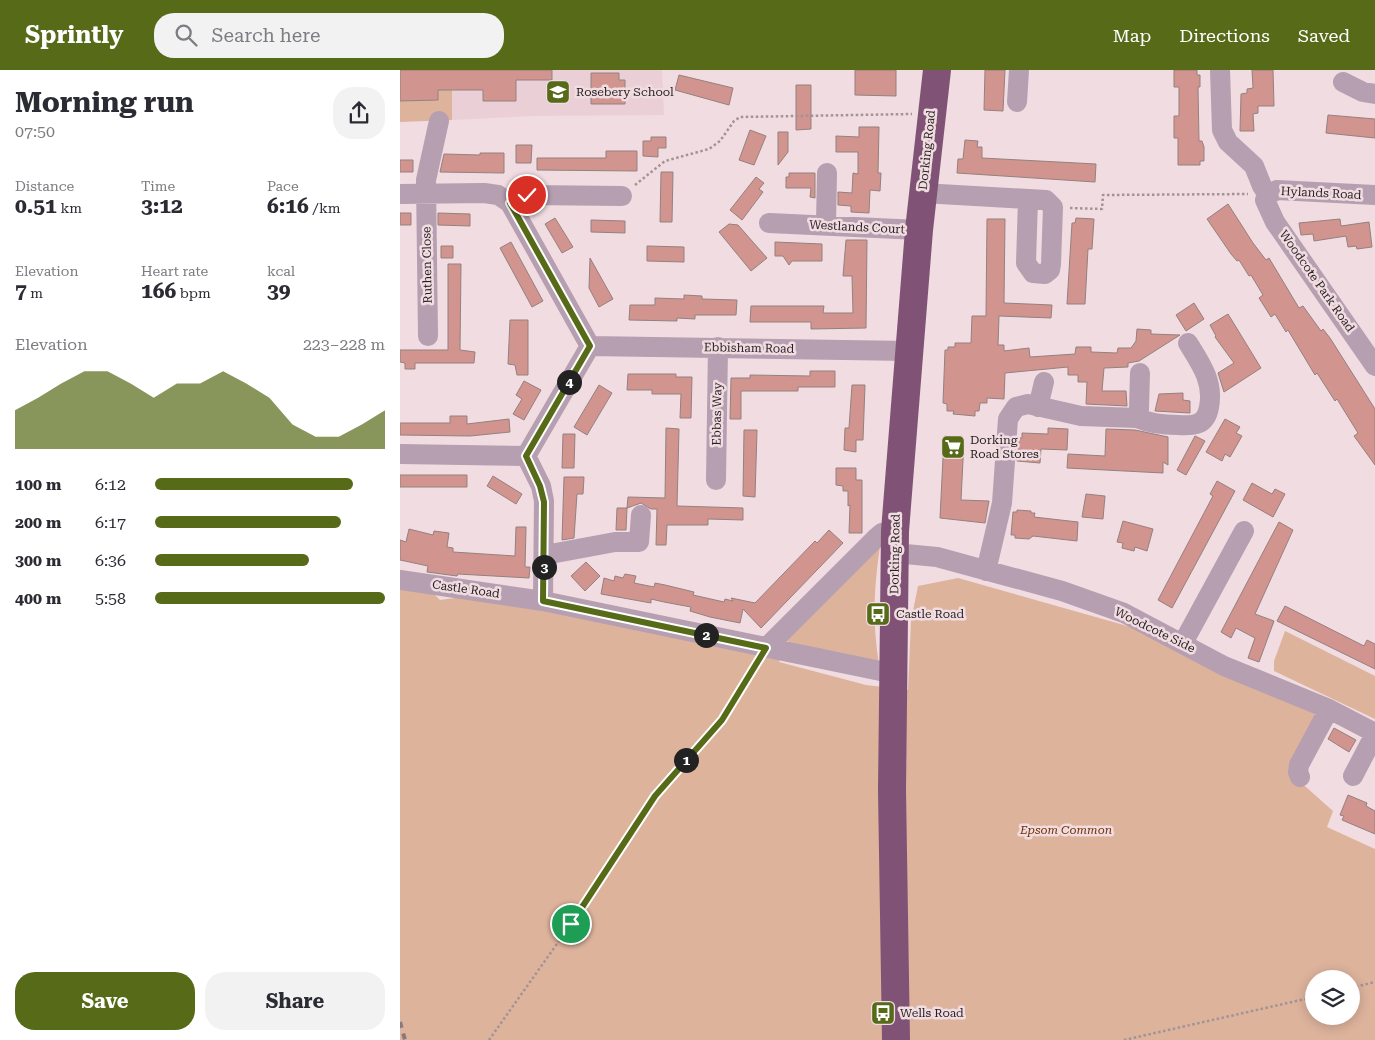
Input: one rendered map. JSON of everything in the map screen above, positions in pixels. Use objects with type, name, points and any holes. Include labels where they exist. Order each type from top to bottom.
[{"type":"highway","name":"Dorking Road","points":[[896,1040],[892,790],[895,542],[922,193],[930,114],[937,70]]},
{"type":"street","points":[[1017,102],[1019,70]]},
{"type":"street","name":"Woodcote Park Road","points":[[1220,70],[1221,124],[1225,137],[1254,166],[1268,195],[1265,200],[1267,207],[1276,222],[1375,366]]},
{"type":"street","points":[[1343,82],[1363,92],[1375,94]]},
{"type":"street","name":"Ruthen Close","points":[[428,336],[427,170],[436,142],[439,120]]},
{"type":"street","points":[[826,224],[828,173]]},
{"type":"street","name":"Hylands Road","points":[[1268,195],[1277,190],[1375,196]]},
{"type":"street","points":[[400,194],[484,193],[498,195],[510,203],[590,346],[526,456]]},
{"type":"street","points":[[922,193],[1046,200],[1053,207],[1050,270],[1045,274],[1033,273],[1026,263],[1028,199]]},
{"type":"street","points":[[510,203],[527,195],[622,196]]},
{"type":"street","name":"Westlands Court","points":[[769,223],[826,224],[919,230]]},
{"type":"street","points":[[986,571],[1002,503],[1008,419],[1016,407],[1022,404],[1081,416],[1137,418],[1155,424],[1193,426],[1202,423],[1207,418],[1212,393],[1210,384],[1188,343]]},
{"type":"street","name":"Ebbisham Road","points":[[590,346],[909,351]]},
{"type":"street","name":"Ebbas Way","points":[[716,480],[718,348]]},
{"type":"street","points":[[1137,418],[1140,373]]},
{"type":"street","points":[[1038,407],[1044,382]]},
{"type":"street","points":[[400,454],[526,456]]},
{"type":"street","points":[[526,456],[540,486],[544,502],[545,555],[543,601]]},
{"type":"street","points":[[545,555],[614,542],[639,542],[641,515]]},
{"type":"street","points":[[1183,644],[1244,531]]},
{"type":"street","points":[[766,648],[882,533],[895,542]]},
{"type":"street","name":"Woodcote Side","points":[[895,542],[986,571],[1062,591],[1124,613],[1224,666],[1329,709],[1375,733]]},
{"type":"street","name":"Castle Road","points":[[400,580],[543,601],[894,674]]},
{"type":"street","points":[[1300,777],[1298,772],[1299,765],[1329,709]]},
{"type":"street","points":[[1353,776],[1375,733]]},
{"type":"path","points":[[622,196],[665,160],[709,149],[720,142],[734,120],[740,117],[930,114]]},
{"type":"path","points":[[1053,207],[1102,209],[1103,195],[1268,195]]},
{"type":"path","points":[[489,1040],[571,924],[655,796],[722,720],[766,648]]},
{"type":"path","points":[[1360,986],[1375,982]]},
{"type":"path","points":[[1124,1040],[1305,999]]},
{"type":"shaded area","name":"Rosebery School","points":[[452,70],[662,70],[664,115],[533,116],[452,120]]},
{"type":"green space","points":[[400,70],[452,70],[452,120],[400,122]]},
{"type":"green space","points":[[880,546],[875,605],[875,633],[879,664],[781,640]]},
{"type":"green space","name":"Epsom Common","points":[[958,578],[1131,627],[1318,715],[1289,772],[1333,811],[1327,827],[1375,849],[1375,1040],[400,1040],[400,586],[430,590],[440,600],[468,596],[782,655],[779,662],[866,685],[908,690],[911,621],[918,586]]},
{"type":"green space","points":[[1285,631],[1375,676],[1375,719],[1274,671],[1274,661]]},
{"type":"building","points":[[400,70],[552,70],[552,80],[516,80],[516,101],[483,101],[483,90],[438,90],[438,100],[400,101]]},
{"type":"building","points":[[855,70],[896,70],[896,96],[855,95]]},
{"type":"building","points":[[985,70],[1005,70],[1003,111],[984,110]]},
{"type":"building","points":[[1174,70],[1197,70],[1197,75],[1200,75],[1200,87],[1198,87],[1199,141],[1202,141],[1204,147],[1204,161],[1200,161],[1200,165],[1178,165],[1178,138],[1174,138],[1174,116],[1179,116],[1179,87],[1174,87]]},
{"type":"building","points":[[1252,70],[1273,70],[1274,106],[1258,106],[1258,113],[1253,114],[1254,131],[1240,131],[1241,94],[1247,93],[1247,89],[1253,88]]},
{"type":"building","points":[[591,73],[619,73],[619,80],[625,80],[625,104],[591,104]]},
{"type":"building","points":[[679,75],[733,88],[729,105],[675,90]]},
{"type":"building","points":[[796,85],[811,85],[811,129],[796,130]]},
{"type":"building","points":[[1328,115],[1375,119],[1375,138],[1326,133]]},
{"type":"building","points":[[859,127],[879,127],[878,173],[881,173],[880,191],[870,190],[869,213],[851,212],[851,206],[838,205],[838,192],[852,193],[853,173],[858,174],[858,152],[836,152],[836,136],[859,137]]},
{"type":"building","points":[[750,130],[766,136],[754,165],[739,160]]},
{"type":"building","points":[[778,132],[788,132],[788,152],[778,165]]},
{"type":"building","points":[[651,137],[666,137],[666,148],[658,148],[658,157],[643,156],[643,141],[651,141]]},
{"type":"building","points":[[965,140],[978,141],[977,147],[982,147],[982,158],[1096,164],[1095,182],[957,173],[958,159],[963,159]]},
{"type":"building","points":[[516,145],[532,145],[531,163],[516,163]]},
{"type":"building","points":[[606,151],[637,151],[637,171],[537,170],[537,158],[606,158]]},
{"type":"building","points":[[480,153],[504,153],[504,173],[440,172],[444,154],[480,155]]},
{"type":"building","points":[[400,160],[413,160],[413,172],[400,172]]},
{"type":"building","points":[[661,172],[673,172],[672,222],[660,222]]},
{"type":"building","points":[[789,173],[815,173],[815,198],[810,197],[811,188],[786,188],[786,177],[789,177]]},
{"type":"building","points":[[756,177],[764,183],[759,189],[763,192],[742,220],[730,210]]},
{"type":"building","points":[[1228,204],[1253,243],[1266,260],[1269,258],[1299,308],[1303,306],[1321,331],[1323,329],[1330,338],[1375,409],[1375,465],[1354,436],[1358,433],[1337,399],[1335,401],[1317,373],[1315,375],[1288,330],[1286,332],[1275,314],[1271,317],[1259,298],[1263,295],[1251,275],[1249,276],[1239,260],[1237,261],[1231,254],[1207,219]]},
{"type":"building","points":[[400,213],[411,213],[411,225],[400,225]]},
{"type":"building","points":[[438,213],[470,214],[470,226],[438,225]]},
{"type":"building","points":[[555,218],[573,247],[562,253],[545,224]]},
{"type":"building","points":[[1076,218],[1094,219],[1092,249],[1088,249],[1085,304],[1067,304],[1072,223],[1075,223]]},
{"type":"building","points":[[987,219],[1005,219],[1004,303],[1052,305],[1051,318],[999,316],[998,345],[1004,345],[1004,351],[1029,348],[1030,357],[1075,354],[1076,347],[1091,347],[1091,352],[1117,353],[1118,348],[1131,348],[1136,341],[1137,329],[1151,330],[1151,334],[1180,335],[1139,361],[1128,363],[1128,367],[1104,368],[1102,391],[1126,391],[1127,406],[1086,404],[1087,382],[1078,382],[1078,375],[1068,375],[1068,367],[1005,373],[1004,399],[987,398],[987,403],[980,403],[979,411],[975,411],[975,416],[953,414],[954,411],[947,411],[947,404],[943,403],[945,350],[948,350],[948,347],[955,347],[955,343],[971,343],[972,316],[986,316]]},
{"type":"building","points":[[1340,219],[1341,226],[1369,222],[1372,247],[1357,249],[1356,246],[1348,247],[1346,236],[1314,241],[1313,234],[1301,235],[1299,223]]},
{"type":"building","points":[[591,220],[625,221],[625,233],[591,232]]},
{"type":"building","points":[[729,224],[738,225],[767,258],[751,271],[719,232]]},
{"type":"building","points":[[846,240],[867,240],[866,328],[811,329],[811,322],[750,322],[751,306],[824,306],[823,313],[853,313],[852,276],[843,276]]},
{"type":"building","points":[[511,242],[543,301],[532,307],[500,248]]},
{"type":"building","points":[[775,242],[822,244],[822,261],[792,261],[789,265],[783,256],[775,256]]},
{"type":"building","points":[[441,246],[453,246],[453,258],[441,258]]},
{"type":"building","points":[[647,246],[684,247],[684,262],[647,261]]},
{"type":"building","points":[[590,258],[613,299],[599,307],[589,288]]},
{"type":"building","points":[[448,264],[461,264],[460,350],[475,352],[474,363],[415,363],[415,369],[405,369],[405,363],[400,362],[400,350],[448,350]]},
{"type":"building","points":[[684,295],[702,296],[702,299],[737,300],[736,315],[695,315],[695,319],[677,318],[677,321],[629,320],[630,305],[655,305],[655,298],[684,299]]},
{"type":"building","points":[[1194,303],[1204,319],[1186,331],[1176,315]]},
{"type":"building","points":[[1228,314],[1261,368],[1224,392],[1218,373],[1234,363],[1215,337],[1210,325]]},
{"type":"building","points":[[510,320],[528,320],[528,375],[517,375],[515,365],[508,364]]},
{"type":"building","points":[[810,371],[835,371],[835,387],[798,387],[798,391],[741,391],[741,419],[730,419],[731,378],[750,378],[750,375],[810,376]]},
{"type":"building","points":[[628,374],[676,374],[676,377],[692,377],[691,418],[680,418],[681,394],[652,394],[652,390],[627,390]]},
{"type":"building","points":[[524,381],[541,390],[524,420],[513,414],[522,399],[516,395]]},
{"type":"building","points":[[599,385],[612,393],[587,435],[574,427]]},
{"type":"building","points":[[852,385],[865,385],[863,440],[856,440],[856,452],[844,450],[845,428],[849,428]]},
{"type":"building","points":[[1183,393],[1183,400],[1190,401],[1190,413],[1155,411],[1159,394]]},
{"type":"building","points":[[450,416],[467,416],[467,424],[509,419],[510,432],[470,436],[400,435],[400,423],[450,423]]},
{"type":"building","points":[[1225,419],[1240,427],[1236,433],[1242,436],[1230,457],[1225,454],[1222,461],[1206,452]]},
{"type":"building","points":[[666,428],[679,429],[677,506],[743,508],[743,520],[708,519],[708,525],[667,525],[666,545],[656,545],[657,509],[651,509],[641,503],[627,508],[628,497],[665,498]]},
{"type":"building","points":[[1048,428],[1068,429],[1067,450],[1041,449],[1040,463],[1017,461],[1019,438],[1022,438],[1022,433],[1048,434]]},
{"type":"building","points":[[1106,429],[1135,430],[1168,437],[1168,465],[1163,462],[1163,473],[1067,468],[1068,454],[1105,456]]},
{"type":"building","points":[[744,430],[757,430],[755,497],[743,496]]},
{"type":"building","points":[[563,434],[575,434],[574,468],[562,468]]},
{"type":"building","points":[[1195,436],[1205,441],[1186,475],[1177,470]]},
{"type":"building","points":[[944,438],[964,440],[961,500],[989,501],[985,523],[940,518]]},
{"type":"building","points":[[836,468],[856,468],[856,480],[862,480],[862,533],[849,533],[850,505],[848,506],[848,491],[843,491],[843,486],[836,485]]},
{"type":"building","points":[[400,475],[467,475],[467,487],[400,487]]},
{"type":"building","points":[[493,476],[522,494],[516,504],[487,486]]},
{"type":"building","points":[[564,477],[584,477],[583,494],[577,494],[574,538],[562,540]]},
{"type":"building","points":[[1217,481],[1235,491],[1172,608],[1158,600],[1213,496],[1210,494]]},
{"type":"building","points":[[1252,483],[1272,494],[1275,489],[1285,494],[1273,517],[1243,500]]},
{"type":"building","points":[[1086,494],[1105,496],[1103,519],[1082,517]]},
{"type":"building","points":[[617,508],[627,508],[626,530],[616,530]]},
{"type":"building","points":[[1017,510],[1031,511],[1031,513],[1035,513],[1034,517],[1078,522],[1077,541],[1033,536],[1029,539],[1015,538],[1015,535],[1011,535],[1013,512],[1017,512]]},
{"type":"building","points":[[1123,521],[1153,529],[1147,551],[1135,547],[1134,551],[1122,548],[1123,543],[1117,542]]},
{"type":"building","points":[[1279,522],[1293,530],[1255,614],[1274,621],[1259,662],[1248,658],[1255,638],[1236,628],[1231,638],[1221,632]]},
{"type":"building","points":[[516,527],[526,527],[525,567],[530,567],[529,578],[458,574],[457,576],[427,572],[428,566],[400,560],[400,540],[406,542],[409,529],[433,535],[434,531],[449,533],[447,547],[453,548],[453,552],[515,556]]},
{"type":"building","points":[[829,530],[843,543],[761,628],[743,609],[740,623],[690,611],[691,607],[651,599],[651,603],[601,594],[604,578],[614,581],[615,576],[623,578],[625,574],[636,576],[634,583],[654,587],[655,583],[665,585],[694,592],[693,595],[724,602],[725,599],[733,601],[731,598],[755,603],[815,541],[817,543]]},
{"type":"building","points":[[586,562],[600,576],[585,591],[571,576]]},
{"type":"building","points":[[1285,606],[1364,646],[1367,640],[1375,644],[1375,669],[1277,621]]},
{"type":"building","points":[[1334,728],[1356,740],[1349,752],[1328,739]]},
{"type":"building","points":[[1348,795],[1367,803],[1366,806],[1375,811],[1375,834],[1342,820],[1344,816],[1340,815]]},
{"type":"railway","points":[[400,1022],[405,1040]]},
{"type":"place","name":"Rosebery School","points":[[558,92]]},
{"type":"place","name":"Dorking Road Stores","points":[[953,447]]},
{"type":"place","name":"Castle Road","points":[[878,614]]},
{"type":"place","name":"Wells Road","points":[[883,1013]]},
{"type":"route","points":[[527,195],[510,203],[519,216],[590,346],[526,456],[535,473],[544,502],[546,520],[543,601],[766,648],[722,720],[655,796],[571,924]]}]
